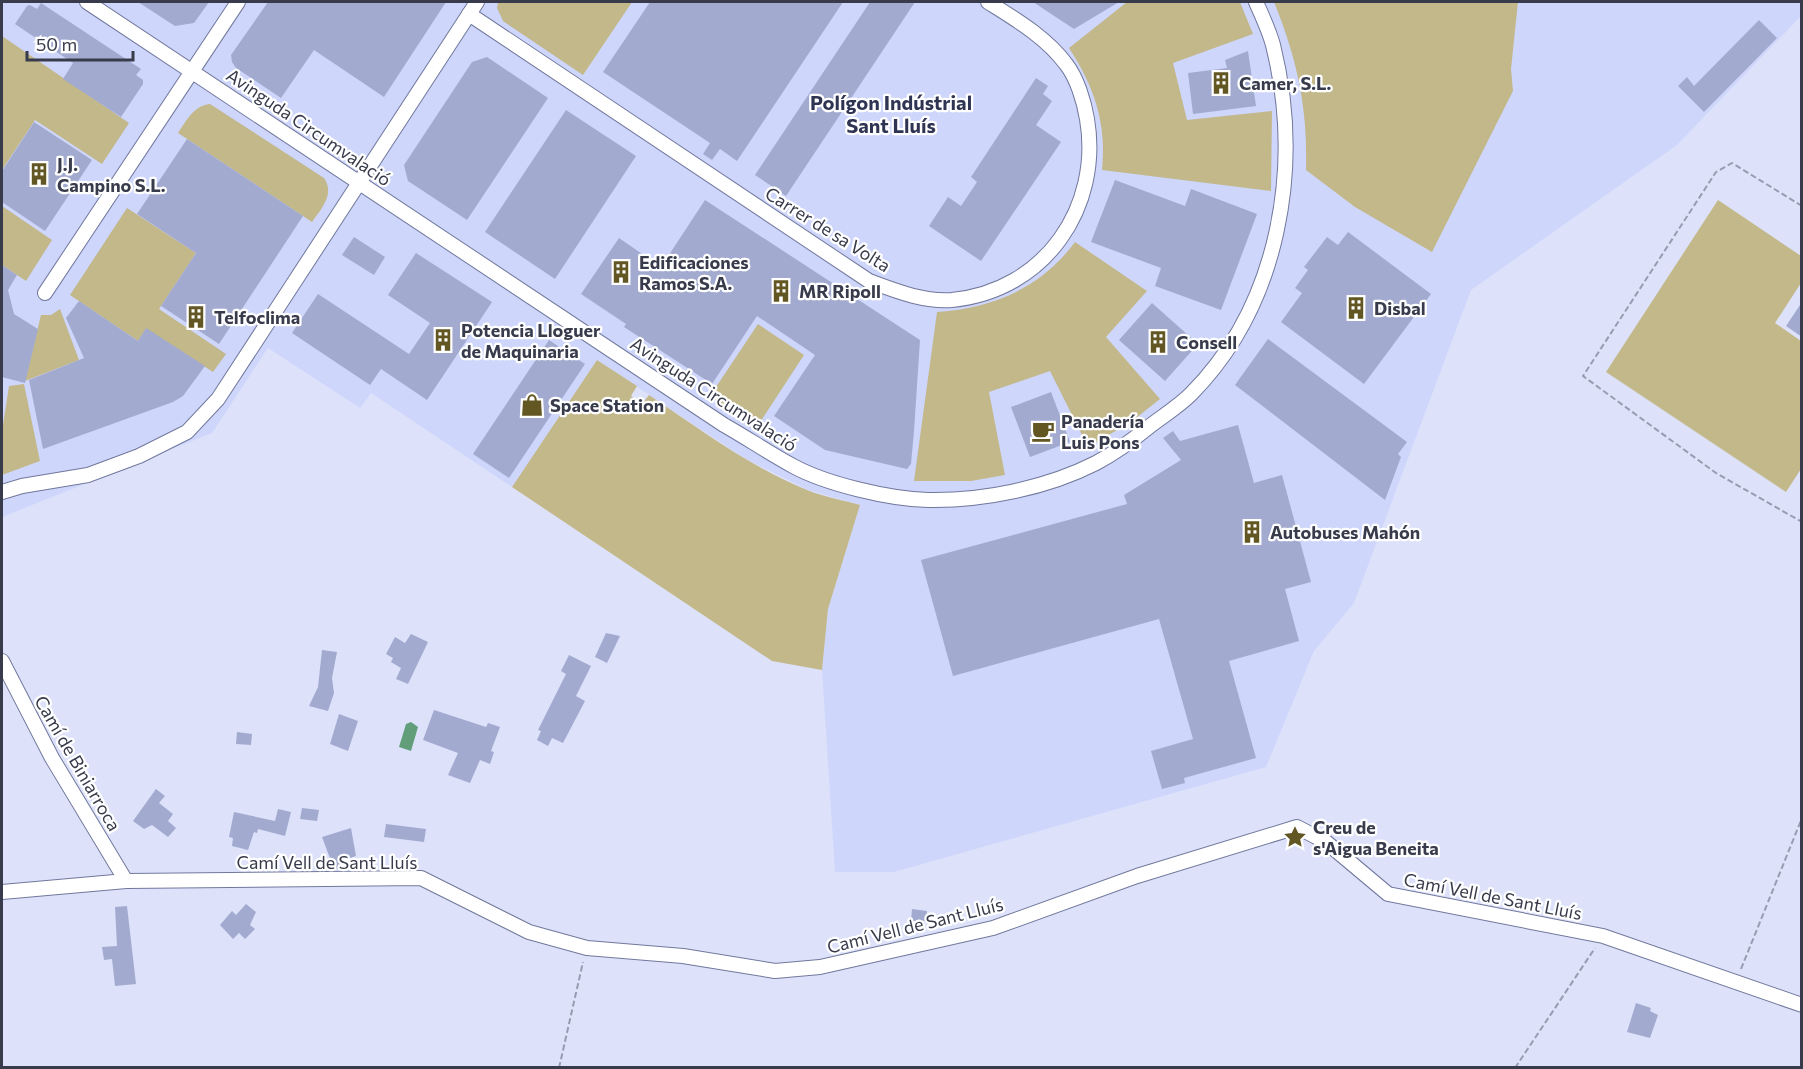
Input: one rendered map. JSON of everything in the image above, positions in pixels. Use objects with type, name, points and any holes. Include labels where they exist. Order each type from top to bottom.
[{"type":"street","name":"Avinguda Circumvalació","points":[[87,2],[724,425],[795,467],[853,488],[927,500],[985,496],[1047,482],[1096,463],[1138,436],[1190,395],[1223,356],[1246,320],[1262,285],[1277,228],[1285,185],[1285,125],[1273,44],[1256,2]]},
{"type":"street","points":[[45,293],[238,2]]},
{"type":"street","points":[[2,492],[22,486],[88,475],[139,456],[187,432],[218,399],[477,2]]},
{"type":"street","name":"Carrer de sa Volta","points":[[469,14],[869,281],[911,297],[952,300],[989,291],[1025,273],[1056,246],[1075,218],[1088,184],[1090,138],[1084,104],[1067,64],[1034,32],[988,2]]},
{"type":"street","name":"Camí de Biniarroca","points":[[2,662],[52,758],[126,881]]},
{"type":"street","name":"Camí Vell de Sant Lluís","points":[[2,892],[126,881],[421,878],[529,932],[586,948],[683,956],[776,971],[820,967],[993,928],[1137,876],[1297,827],[1326,842],[1388,894],[1603,936],[1802,1005]]},
{"type":"path","points":[[1802,206],[1732,163],[1716,172],[1583,376],[1716,473],[1802,522]]},
{"type":"path","points":[[1736,982],[1802,818]]},
{"type":"path","points":[[1515,1068],[1603,936]]},
{"type":"path","points":[[560,1068],[586,948]]},
{"type":"shaded area","points":[[2,2],[1801,2],[1801,16],[1677,145],[1471,290],[1354,603],[1314,651],[1266,767],[894,872],[835,872],[822,670],[828,609],[860,505],[808,490],[744,458],[597,360],[512,487],[371,393],[360,408],[268,348],[212,433],[2,517]]},
{"type":"shaded area","points":[[498,2],[632,2],[583,75],[503,21],[497,8]]},
{"type":"shaded area","points":[[1127,2],[1240,2],[1253,34],[1173,63],[1187,120],[1272,111],[1271,191],[1102,170],[1102,137],[1097,106],[1078,62],[1069,48]]},
{"type":"shaded area","points":[[1274,2],[1518,2],[1511,69],[1513,91],[1432,252],[1355,207],[1306,170],[1305,126],[1299,84],[1289,44]]},
{"type":"shaded area","points":[[2,36],[129,123],[102,164],[35,120],[2,170]]},
{"type":"shaded area","points":[[210,104],[324,178],[328,195],[312,222],[178,133],[195,111]]},
{"type":"shaded area","points":[[1718,200],[1801,256],[1801,283],[1775,323],[1801,341],[1801,469],[1786,492],[1606,372]]},
{"type":"shaded area","points":[[2,206],[52,240],[26,281],[2,265]]},
{"type":"shaded area","points":[[127,208],[196,253],[159,309],[226,354],[213,372],[146,329],[138,341],[70,295]]},
{"type":"shaded area","points":[[1075,242],[1147,291],[1106,337],[1160,399],[1131,422],[1088,447],[1050,371],[989,392],[1005,475],[971,481],[914,481],[937,312],[977,306],[1014,293],[1047,272]]},
{"type":"shaded area","points":[[60,309],[79,360],[25,381],[41,315],[51,315]]},
{"type":"shaded area","points":[[758,324],[804,355],[757,427],[710,396]]},
{"type":"shaded area","points":[[597,360],[637,386],[631,396],[642,404],[649,395],[726,447],[786,481],[827,497],[860,505],[828,609],[822,670],[772,661],[512,487]]},
{"type":"shaded area","points":[[24,384],[40,461],[2,475],[2,431],[9,386]]},
{"type":"shaded area","points":[[411,722],[418,727],[411,751],[399,747],[406,724]]},
{"type":"building","points":[[138,2],[209,2],[194,23],[175,26]]},
{"type":"building","points":[[268,2],[446,2],[384,97],[314,50],[281,98],[236,68],[231,55]]},
{"type":"building","points":[[650,2],[843,2],[737,161],[720,149],[712,160],[703,154],[710,143],[603,72]]},
{"type":"building","points":[[870,2],[915,2],[786,196],[755,175]]},
{"type":"building","points":[[1033,2],[1119,2],[1074,29]]},
{"type":"building","points":[[41,3],[141,69],[136,75],[143,80],[143,84],[121,117],[63,79],[73,63],[15,24],[27,6],[30,5],[37,9]]},
{"type":"building","points":[[1759,20],[1777,38],[1704,112],[1678,86],[1687,77],[1694,86]]},
{"type":"building","name":"Camer, S.L.","points":[[1248,51],[1256,106],[1193,114],[1188,73],[1227,68],[1225,60]]},
{"type":"building","points":[[487,57],[548,98],[467,220],[408,181],[404,165],[472,62]]},
{"type":"building","points":[[1036,78],[1048,86],[1043,94],[1052,101],[1036,125],[1061,142],[981,261],[929,226],[948,197],[961,206],[977,182],[971,177]]},
{"type":"building","points":[[566,110],[636,156],[555,279],[485,232]]},
{"type":"building","points":[[34,122],[92,160],[45,231],[2,202],[2,171]]},
{"type":"building","points":[[187,139],[303,216],[219,344],[161,306],[196,253],[137,214]]},
{"type":"building","points":[[1115,180],[1185,206],[1191,189],[1257,214],[1221,310],[1155,286],[1161,268],[1091,242]]},
{"type":"building","points":[[705,200],[920,340],[911,464],[907,469],[825,450],[774,416],[815,355],[757,316],[712,384],[624,327],[626,324],[581,294],[619,238],[661,267]]},
{"type":"building","name":"Disbal","points":[[1348,232],[1431,294],[1364,384],[1281,322],[1302,293],[1295,288],[1308,270],[1304,267],[1327,237],[1338,245]]},
{"type":"building","points":[[354,237],[385,257],[374,275],[342,255]]},
{"type":"building","points":[[416,253],[492,302],[427,400],[381,369],[370,385],[292,333],[318,294],[409,354],[430,323],[388,295]]},
{"type":"building","points":[[2,265],[17,275],[8,290],[14,314],[38,329],[25,383],[2,377]]},
{"type":"building","points":[[79,301],[138,341],[146,328],[205,366],[183,396],[173,402],[43,449],[29,380],[84,358],[66,318]]},
{"type":"building","points":[[1802,302],[1802,337],[1786,326]]},
{"type":"building","name":"Consell","points":[[1152,303],[1198,344],[1165,381],[1119,340]]},
{"type":"building","points":[[1268,339],[1407,442],[1398,454],[1401,457],[1385,500],[1235,385]]},
{"type":"building","name":"Space Station","points":[[549,340],[585,364],[509,478],[473,454]]},
{"type":"building","points":[[1051,392],[1070,442],[1030,457],[1011,407]]},
{"type":"building","points":[[1238,425],[1254,483],[1282,475],[1311,582],[1285,589],[1299,641],[1229,661],[1256,758],[1184,778],[1185,783],[1162,789],[1151,751],[1193,739],[1159,619],[953,676],[921,560],[1127,504],[1124,495],[1181,460],[1163,438],[1173,431],[1180,441]]},
{"type":"building","points":[[606,633],[620,636],[607,663],[595,657]]},
{"type":"building","points":[[411,634],[428,642],[408,684],[396,679],[401,668],[391,662],[393,658],[386,654],[395,637],[405,643]]},
{"type":"building","points":[[322,650],[337,652],[332,678],[334,693],[328,711],[309,706],[318,687]]},
{"type":"building","points":[[569,655],[591,666],[576,696],[585,701],[563,743],[552,738],[548,746],[537,740],[541,731],[538,730],[566,674],[561,671]]},
{"type":"building","points":[[434,710],[486,727],[488,723],[500,727],[491,751],[494,752],[490,764],[480,760],[470,783],[448,775],[458,753],[423,740]]},
{"type":"building","points":[[339,714],[358,721],[348,751],[330,744]]},
{"type":"building","points":[[237,732],[252,734],[251,745],[236,744]]},
{"type":"building","points":[[156,789],[165,796],[159,803],[173,814],[168,821],[176,828],[168,837],[152,825],[144,829],[133,821]]},
{"type":"building","points":[[302,808],[319,810],[317,821],[300,819]]},
{"type":"building","points":[[278,809],[291,812],[285,836],[258,829],[257,833],[254,832],[248,850],[232,846],[233,838],[229,837],[234,812],[275,821]]},
{"type":"building","points":[[386,824],[426,829],[424,842],[384,837]]},
{"type":"building","points":[[351,828],[356,856],[344,860],[347,869],[334,869],[322,837]]},
{"type":"building","points":[[246,904],[256,912],[250,925],[255,929],[245,939],[239,933],[233,939],[220,925],[232,911],[236,915]]},
{"type":"building","points":[[127,906],[136,984],[115,986],[112,959],[104,960],[102,947],[117,946],[115,907]]},
{"type":"building","points":[[912,909],[927,911],[926,921],[911,921]]},
{"type":"building","points":[[1636,1003],[1651,1008],[1650,1011],[1658,1015],[1650,1038],[1627,1032]]},
{"type":"place","name":"Camer, S.L.","points":[[1221,83]]},
{"type":"place","name":"J.J. Campino S.L.","points":[[39,174]]},
{"type":"place","name":"Edificaciones Ramos S.A.","points":[[621,272]]},
{"type":"place","name":"MR Ripoll","points":[[781,291]]},
{"type":"place","name":"Disbal","points":[[1356,308]]},
{"type":"place","name":"Telfoclima","points":[[196,317]]},
{"type":"place","name":"Potencia Lloguer de Maquinaria","points":[[443,340]]},
{"type":"place","name":"Consell","points":[[1158,342]]},
{"type":"place","name":"Space Station","points":[[532,405]]},
{"type":"place","name":"Panadería Luis Pons","points":[[1043,431]]},
{"type":"place","name":"Autobuses Mahón","points":[[1252,532]]},
{"type":"place","name":"Creu de s'Aigua Beneita","points":[[1295,837]]},
{"type":"district","name":"Polígon Indústrial Sant Lluís","points":[[891,114]]}]
